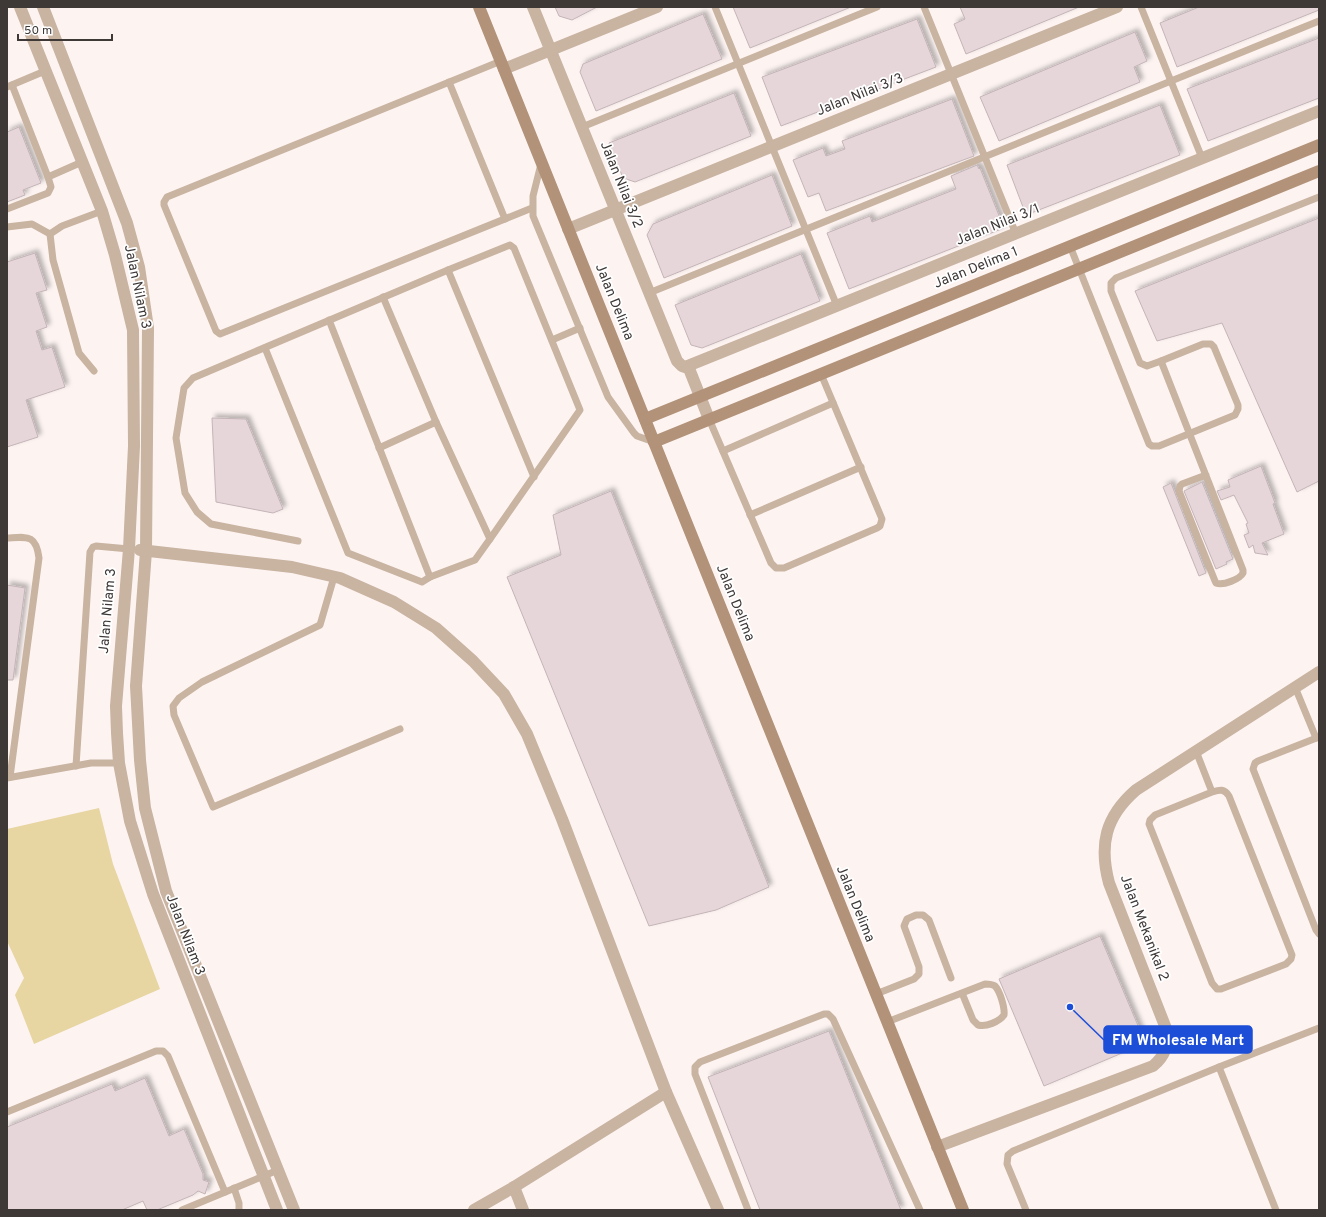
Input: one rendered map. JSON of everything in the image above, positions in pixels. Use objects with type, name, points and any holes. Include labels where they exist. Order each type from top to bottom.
[{"type":"street","name":"Jalan Nilam 3","points":[[20,7],[102,211],[115,255],[133,330],[134,446],[129,549],[116,706],[119,763],[130,821],[153,894],[277,1210]]},
{"type":"street","name":"Jalan Nilam 3","points":[[43,7],[127,223],[139,267],[148,328],[146,551],[136,686],[140,760],[145,808],[166,891],[294,1210]]},
{"type":"street","name":"Jalan Delima","points":[[479,7],[963,1210]]},
{"type":"street","name":"Jalan Nilai 3/2","points":[[533,7],[677,361],[682,366],[688,366]]},
{"type":"street","points":[[502,65],[550,50],[657,7]]},
{"type":"street","name":"Jalan Nilai 3/3","points":[[568,229],[1117,7]]},
{"type":"street","name":"Jalan Nilai 3/1","points":[[688,366],[1319,111]]},
{"type":"street","name":"Jalan Delima 1","points":[[645,419],[1319,144]]},
{"type":"street","points":[[654,442],[1319,171]]},
{"type":"street","points":[[688,366],[709,419]]},
{"type":"street","points":[[129,549],[292,567],[340,578],[394,602],[436,628],[474,661],[504,694],[527,734],[533,748],[562,819],[666,1092],[718,1210]]},
{"type":"street","name":"Jalan Mekanikal 2","points":[[937,1147],[1153,1066],[1164,1054],[1168,1040],[1167,1031],[1109,884],[1105,866],[1104,849],[1110,824],[1126,799],[1136,790],[1319,672]]},
{"type":"street","points":[[474,1210],[514,1187],[666,1092]]},
{"type":"street","points":[[514,1187],[523,1210]]},
{"type":"lane","points":[[715,7],[837,306]]},
{"type":"lane","points":[[582,127],[877,7]]},
{"type":"lane","points":[[924,7],[1016,234]]},
{"type":"lane","points":[[1140,7],[1202,158]]},
{"type":"lane","points":[[649,293],[1319,21]]},
{"type":"lane","points":[[502,65],[449,82],[167,197],[164,204],[216,331],[220,334],[532,208]]},
{"type":"lane","points":[[7,209],[48,193],[51,186],[10,86],[45,71]]},
{"type":"lane","points":[[449,82],[505,219]]},
{"type":"lane","points":[[48,177],[82,162]]},
{"type":"lane","points":[[541,162],[533,196],[533,216],[609,399],[637,436],[654,442]]},
{"type":"lane","points":[[1070,246],[1147,441],[1152,446],[1156,447],[1232,417],[1237,412],[1238,405],[1216,350],[1211,344],[1203,344],[1147,366],[1143,365],[1138,360],[1111,291],[1111,283],[1113,280],[1319,197]]},
{"type":"lane","points":[[50,234],[62,226],[102,211]]},
{"type":"lane","points":[[7,227],[32,224],[50,234]]},
{"type":"lane","points":[[50,234],[53,260],[79,353],[94,371]]},
{"type":"lane","points":[[266,348],[346,551],[350,555],[420,581],[424,581],[430,577],[475,560],[580,410],[513,246],[507,245],[193,378],[184,388],[176,438],[185,493],[197,512],[211,524],[298,541]]},
{"type":"lane","points":[[448,270],[534,477]]},
{"type":"lane","points":[[383,297],[436,422],[490,540]]},
{"type":"lane","points":[[329,320],[430,577]]},
{"type":"lane","points":[[552,340],[580,328]]},
{"type":"lane","points":[[1161,361],[1189,434],[1206,475],[1244,573],[1240,577],[1222,584],[1214,581],[1179,492],[1182,484],[1206,475]]},
{"type":"lane","points":[[709,419],[771,563],[773,566],[780,568],[877,528],[882,522],[882,515],[821,374]]},
{"type":"lane","points":[[723,451],[833,403]]},
{"type":"lane","points":[[379,448],[436,422]]},
{"type":"lane","points":[[750,515],[861,467]]},
{"type":"lane","points":[[7,538],[23,537],[33,540],[38,546],[39,558],[8,778],[91,763],[119,763]]},
{"type":"lane","points":[[76,766],[90,552],[93,547],[96,546],[129,549]]},
{"type":"lane","points":[[334,577],[320,625],[202,682],[179,698],[173,706],[174,715],[213,807],[400,729]]},
{"type":"lane","points":[[1295,687],[1318,737],[1258,761],[1252,769],[1316,930],[1319,934]]},
{"type":"lane","points":[[1196,751],[1212,792]]},
{"type":"lane","points":[[1220,790],[1227,792],[1229,796],[1292,955],[1291,959],[1286,964],[1221,989],[1217,989],[1212,983],[1149,824],[1150,820],[1155,815],[1212,792],[1220,790]]},
{"type":"lane","points":[[876,994],[914,979],[919,974],[920,967],[904,926],[907,919],[916,915],[924,915],[928,920],[951,978]]},
{"type":"lane","points":[[887,1022],[985,984],[992,985],[997,990],[1004,1008],[1004,1015],[999,1020],[985,1026],[978,1025],[973,1020],[962,994]]},
{"type":"lane","points":[[748,1210],[695,1074],[695,1067],[700,1062],[824,1014],[831,1016],[833,1019],[920,1210]]},
{"type":"lane","points":[[1026,1210],[1007,1164],[1008,1155],[1013,1151],[1319,1028]]},
{"type":"lane","points":[[7,1112],[156,1051],[163,1051],[168,1056],[225,1192]]},
{"type":"lane","points":[[1219,1067],[1276,1210]]},
{"type":"lane","points":[[182,1210],[278,1170]]},
{"type":"lane","points":[[234,1188],[240,1210]]},
{"type":"shaded area","points":[[99,808],[113,864],[160,989],[34,1044],[15,995],[24,978],[7,941],[7,829]]},
{"type":"building","points":[[555,7],[597,7],[572,20],[559,16]]},
{"type":"building","points":[[733,7],[851,7],[750,48]]},
{"type":"building","points":[[960,7],[1079,7],[966,54],[954,24],[965,19]]},
{"type":"building","points":[[1199,7],[1319,7],[1319,10],[1177,67],[1160,23]]},
{"type":"building","points":[[703,14],[722,59],[596,111],[580,72],[583,64]]},
{"type":"building","points":[[917,19],[936,67],[781,126],[762,77]]},
{"type":"building","points":[[1135,32],[1147,61],[1134,67],[1140,82],[999,141],[980,97]]},
{"type":"building","points":[[1319,38],[1319,98],[1208,141],[1187,89]]},
{"type":"building","points":[[734,93],[751,136],[635,182],[623,178],[609,143]]},
{"type":"building","points":[[952,99],[974,156],[826,211],[819,193],[808,197],[793,160],[823,148],[826,156],[845,149],[842,141]]},
{"type":"building","points":[[1160,105],[1180,155],[1026,215],[1007,165]]},
{"type":"building","points":[[19,127],[41,183],[23,190],[25,195],[7,202],[7,132]]},
{"type":"building","points":[[977,165],[979,169],[980,168],[1004,228],[849,289],[827,233],[870,216],[872,222],[956,189],[951,176]]},
{"type":"building","points":[[772,175],[792,226],[664,278],[647,235],[653,224]]},
{"type":"building","points":[[1319,218],[1319,481],[1297,492],[1222,323],[1157,341],[1135,291]]},
{"type":"building","points":[[35,253],[47,290],[36,293],[47,327],[36,331],[42,350],[52,347],[65,387],[26,400],[38,437],[7,447],[7,262]]},
{"type":"building","points":[[801,254],[820,301],[702,348],[691,345],[675,305]]},
{"type":"building","points":[[212,418],[246,419],[283,509],[273,513],[216,502]]},
{"type":"building","points":[[1261,466],[1275,503],[1273,504],[1284,534],[1262,543],[1268,555],[1255,553],[1253,545],[1249,548],[1244,535],[1249,533],[1246,524],[1248,523],[1234,495],[1221,500],[1217,491],[1230,487],[1228,480]]},
{"type":"building","points":[[1202,482],[1233,559],[1226,562],[1227,564],[1216,569],[1184,491]]},
{"type":"building","points":[[1171,483],[1206,573],[1199,576],[1163,487]]},
{"type":"building","points":[[611,491],[769,887],[716,910],[649,926],[507,577],[561,555],[553,515]]},
{"type":"building","points":[[7,585],[25,588],[13,680],[7,680]]},
{"type":"building","points":[[1100,936],[1142,1035],[1134,1048],[1044,1086],[999,979]]},
{"type":"building","points":[[829,1031],[901,1210],[760,1210],[708,1077]]},
{"type":"building","points":[[145,1078],[169,1136],[184,1129],[203,1174],[203,1180],[209,1182],[205,1194],[198,1191],[193,1195],[157,1210],[147,1210],[143,1201],[122,1210],[7,1210],[7,1127],[112,1084],[115,1091]]},
{"type":"place","name":"FM Wholesale Mart","points":[[1070,1007]]}]
